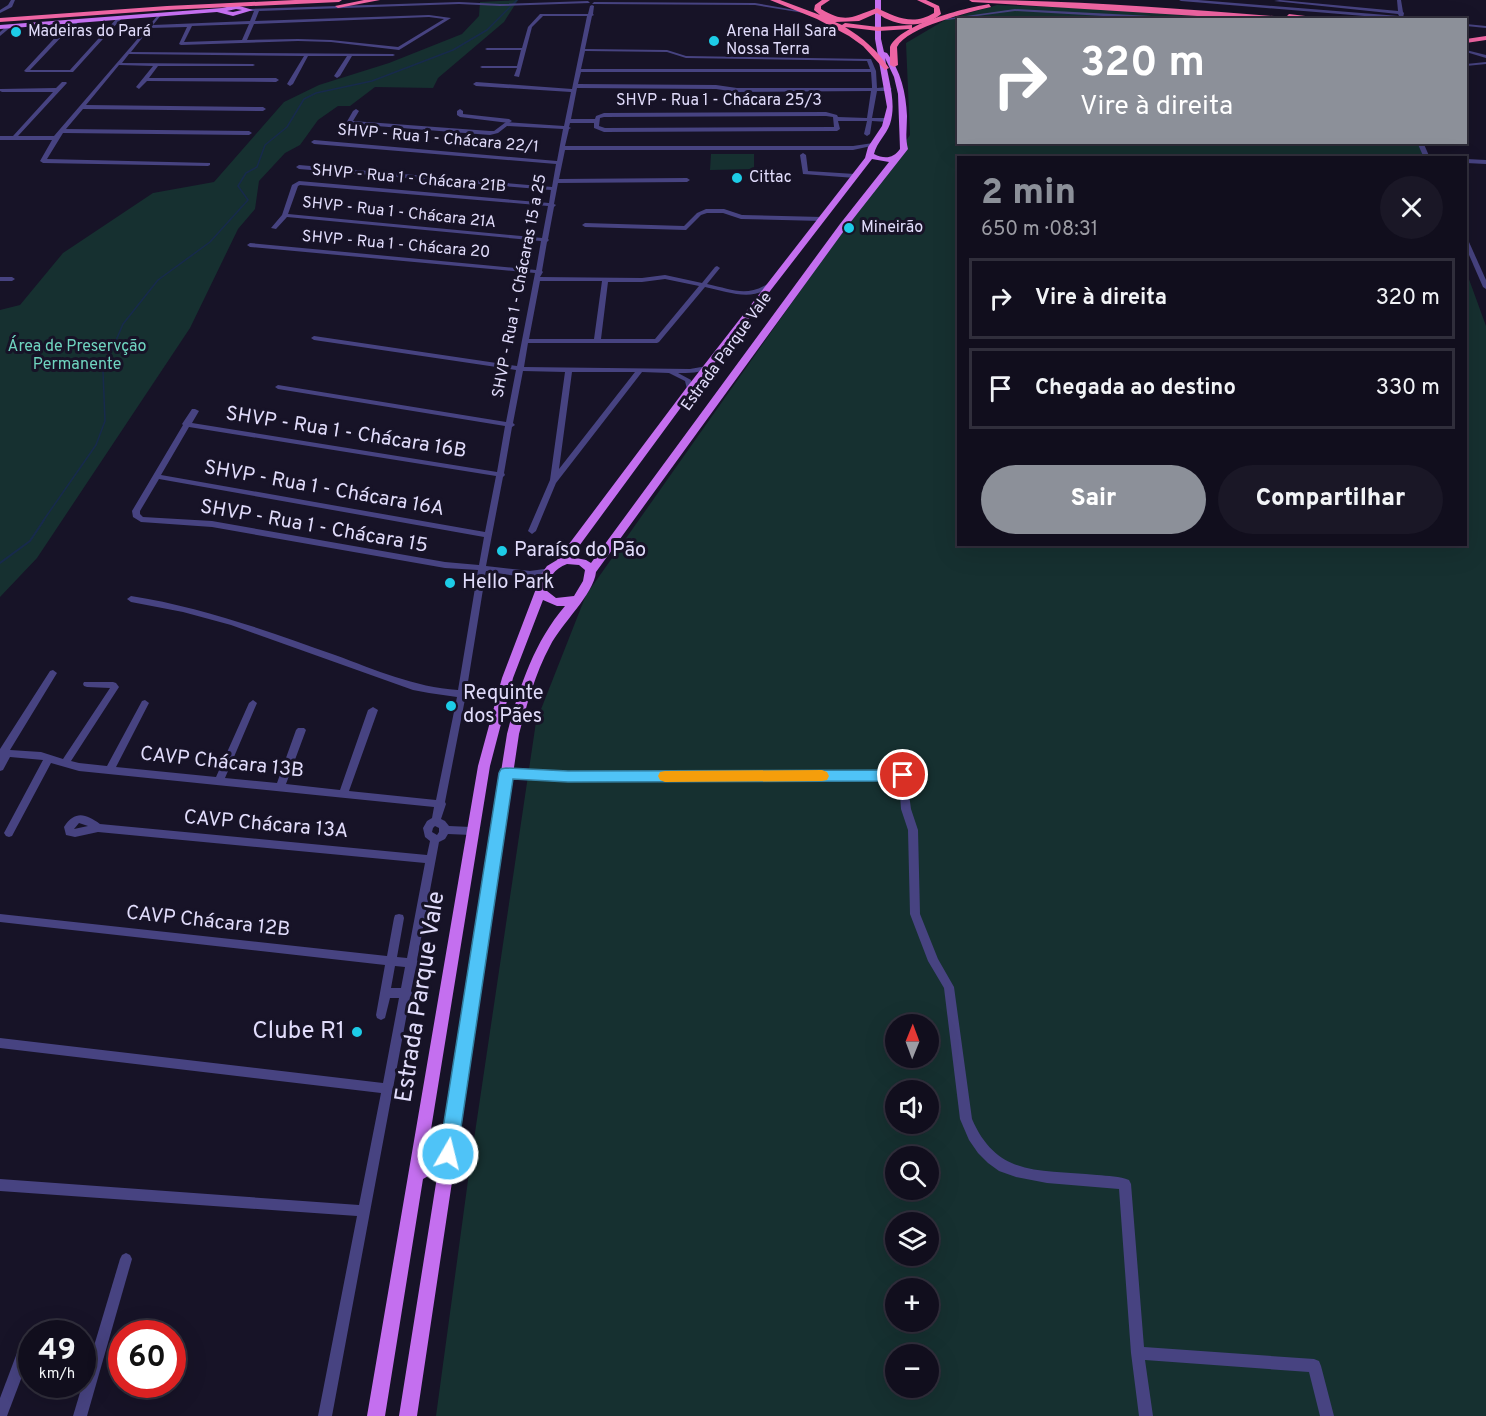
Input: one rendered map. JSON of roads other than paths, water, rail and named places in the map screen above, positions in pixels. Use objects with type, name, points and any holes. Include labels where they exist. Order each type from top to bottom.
[{"type":"highway","points":[[0,19],[268,0]]},
{"type":"highway","points":[[252,11],[288,2],[338,3],[376,0]]},
{"type":"highway","points":[[773,0],[823,20],[861,39],[872,48],[885,68]]},
{"type":"highway","points":[[827,0],[818,5],[817,10],[838,20]]},
{"type":"highway","points":[[823,20],[859,19],[877,10],[894,20],[916,22],[936,16],[940,4],[920,0]]},
{"type":"highway","points":[[972,0],[1267,18]]},
{"type":"highway","points":[[1041,0],[1306,18]]},
{"type":"highway","points":[[0,19],[288,2],[308,2],[320,7]]},
{"type":"highway","points":[[894,65],[893,49],[902,37],[918,29],[985,6],[1031,2]]},
{"type":"highway","points":[[193,7],[221,11]]},
{"type":"highway","points":[[823,20],[851,27],[878,29],[915,26],[946,19]]},
{"type":"highway","points":[[1467,33],[1486,37]]},
{"type":"highway","points":[[1467,41],[1486,37]]},
{"type":"main road","points":[[874,144],[888,120],[891,107],[879,47],[878,0]]},
{"type":"main road","points":[[0,27],[221,11],[236,7],[252,11]]},
{"type":"main road","points":[[874,144],[889,141],[903,145],[903,102],[894,65],[879,47]]},
{"type":"main road","name":"Estrada Parque Vale","points":[[562,561],[690,388],[855,176],[870,155],[874,144]]},
{"type":"main road","name":"Estrada Parque Vale","points":[[591,571],[843,226],[904,151],[903,145]]},
{"type":"main road","points":[[870,155],[883,160],[896,158]]},
{"type":"main road","points":[[408,1416],[506,773],[522,699],[543,648],[586,587],[591,571],[588,566],[578,561],[562,561],[551,571],[541,590],[547,598],[558,602],[576,599]]},
{"type":"main road","name":"Estrada Parque Vale","points":[[376,1416],[471,831],[494,720],[512,660],[541,590]]},
{"type":"main road","points":[[416,1175],[428,1167],[441,1169],[445,1174]]},
{"type":"street","points":[[1,10],[10,6],[13,0]]},
{"type":"street","points":[[1162,0],[1226,2],[1404,17]]},
{"type":"street","points":[[1262,0],[1392,11],[1404,17]]},
{"type":"street","points":[[1401,0],[1404,17]]},
{"type":"street","points":[[1401,0],[1404,17]]},
{"type":"street","points":[[244,42],[252,11],[320,7],[338,3],[574,4],[590,6],[755,4],[806,13]]},
{"type":"street","points":[[517,76],[530,27],[542,15],[590,6]]},
{"type":"street","name":"SHVP - Rua 1 - Chácaras 15 a 25","points":[[436,822],[462,694],[488,535],[590,6]]},
{"type":"street","points":[[946,19],[1000,11],[1032,10],[1174,18]]},
{"type":"street","points":[[159,15],[56,138],[43,160],[45,162],[208,164]]},
{"type":"street","points":[[76,22],[26,71],[71,71],[120,18]]},
{"type":"street","points":[[149,27],[449,18],[399,50],[332,41],[298,40],[181,44],[190,26]]},
{"type":"street","points":[[298,40],[306,21]]},
{"type":"street","points":[[1467,25],[1486,27]]},
{"type":"street","points":[[0,35],[10,26]]},
{"type":"street","points":[[487,49],[524,49]]},
{"type":"street","points":[[583,50],[667,51],[685,57],[859,58],[871,61],[874,90],[867,134]]},
{"type":"street","points":[[127,52],[393,55]]},
{"type":"street","points":[[1467,52],[1486,57]]},
{"type":"street","points":[[290,84],[307,54]]},
{"type":"street","points":[[337,76],[350,55]]},
{"type":"street","points":[[1467,64],[1486,63]]},
{"type":"street","points":[[118,64],[253,65]]},
{"type":"street","points":[[139,87],[157,64]]},
{"type":"street","points":[[482,67],[519,67]]},
{"type":"street","points":[[579,70],[873,70]]},
{"type":"street","points":[[145,79],[276,80]]},
{"type":"street","points":[[1,91],[8,83]]},
{"type":"street","points":[[14,138],[64,83]]},
{"type":"street","points":[[476,84],[575,88],[887,90]]},
{"type":"street","points":[[1,91],[58,90]]},
{"type":"street","points":[[81,107],[263,110]]},
{"type":"street","points":[[345,132],[356,111]]},
{"type":"street","points":[[459,111],[460,115],[468,117],[568,125]]},
{"type":"street","points":[[723,114],[723,130]]},
{"type":"street","name":"SHVP - Rua 1 - Chácara 25/3","points":[[826,114],[834,115],[837,119],[837,128],[834,130],[601,130],[596,127],[599,116],[604,115],[826,114]]},
{"type":"street","points":[[837,119],[888,120]]},
{"type":"street","name":"SHVP - Rua 1 - Chácara 25/3","points":[[568,125],[597,121]]},
{"type":"street","points":[[351,122],[490,133],[496,132],[506,124],[568,125]]},
{"type":"street","points":[[62,131],[249,133]]},
{"type":"street","points":[[0,138],[56,138]]},
{"type":"street","name":"SHVP - Rua 1 - Chácara 22/1","points":[[314,142],[559,163]]},
{"type":"street","points":[[563,148],[853,148],[874,144]]},
{"type":"street","points":[[853,148],[870,155]]},
{"type":"street","points":[[803,155],[805,173],[855,176]]},
{"type":"street","points":[[1467,161],[1486,162]]},
{"type":"street","points":[[299,167],[555,189]]},
{"type":"street","points":[[556,181],[687,180]]},
{"type":"street","name":"SHVP - Rua 1 - Chácara 21B","points":[[285,215],[295,184],[299,183],[553,205]]},
{"type":"street","points":[[585,225],[686,228],[702,212],[706,211],[728,212],[741,217],[822,219]]},
{"type":"street","points":[[274,228],[285,215]]},
{"type":"street","name":"SHVP - Rua 1 - Chácara 21A","points":[[285,215],[546,240]]},
{"type":"street","points":[[1467,244],[1486,287]]},
{"type":"street","name":"SHVP - Rua 1 - Chácara 20","points":[[250,245],[539,276],[605,279],[665,277],[746,296]]},
{"type":"street","points":[[526,341],[657,341],[700,285],[717,268]]},
{"type":"street","points":[[0,279],[12,279]]},
{"type":"street","points":[[597,341],[605,279]]},
{"type":"street","points":[[749,314],[750,304],[746,296],[771,284]]},
{"type":"street","points":[[314,338],[521,369],[690,371],[707,368]]},
{"type":"street","points":[[553,482],[569,370]]},
{"type":"street","points":[[532,531],[553,482],[640,370]]},
{"type":"street","points":[[666,371],[684,378],[689,382],[690,388]]},
{"type":"street","points":[[684,378],[690,371]]},
{"type":"street","points":[[278,387],[511,424]]},
{"type":"street","points":[[156,476],[195,411]]},
{"type":"street","name":"SHVP - Rua 1 - Chácara 16B","points":[[186,424],[501,475]]},
{"type":"street","name":"SHVP - Rua 1 - Chácara 15","points":[[156,476],[136,511],[136,515],[141,519],[217,525],[445,565],[482,568]]},
{"type":"street","name":"SHVP - Rua 1 - Chácara 16A","points":[[156,476],[488,535]]},
{"type":"street","points":[[482,568],[537,574],[551,571]]},
{"type":"street","points":[[518,573],[541,590]]},
{"type":"street","points":[[131,599],[178,608],[265,634],[408,685],[439,693],[462,694]]},
{"type":"street","points":[[0,766],[3,753],[53,673]]},
{"type":"street","points":[[65,763],[115,687],[87,684]]},
{"type":"street","points":[[110,770],[145,703]]},
{"type":"street","points":[[220,780],[253,703]]},
{"type":"street","points":[[343,794],[373,710]]},
{"type":"street","points":[[280,787],[301,730]]},
{"type":"street","name":"CAVP Chácara 13B","points":[[3,753],[49,758],[65,763],[110,770],[441,804]]},
{"type":"street","points":[[9,833],[49,758]]},
{"type":"street","points":[[506,773],[568,777],[903,775],[906,809],[913,830],[915,914],[933,961],[949,987],[966,1119],[972,1139],[986,1155],[1003,1167],[1020,1174],[1125,1184],[1138,1353],[1146,1416]]},
{"type":"street","points":[[436,822],[444,824],[445,830],[442,836],[435,838],[426,832],[429,826],[436,822]]},
{"type":"street","name":"CAVP Chácara 13A","points":[[98,828],[430,859]]},
{"type":"street","points":[[445,830],[471,831]]},
{"type":"street","points":[[325,1416],[435,838]]},
{"type":"street","name":"CAVP Chácara 12B","points":[[0,918],[412,963]]},
{"type":"street","points":[[381,1015],[399,918]]},
{"type":"street","points":[[385,993],[407,993]]},
{"type":"street","points":[[0,1043],[388,1089]]},
{"type":"street","points":[[0,1185],[365,1211]]},
{"type":"street","points":[[80,1416],[126,1259]]},
{"type":"street","points":[[1138,1353],[1314,1366],[1327,1416]]},
{"type":"street","points":[[0,1416],[18,1368]]},
{"type":"waterway","points":[[43,521],[96,445],[105,421],[103,371],[123,324],[158,280],[210,242],[248,200],[238,186],[246,173],[257,167],[265,145],[287,127],[304,99],[316,93],[372,81],[453,50],[487,30],[517,0]]},
{"type":"waterway","points":[[0,563],[30,541],[44,520]]},
{"type":"place","name":"Madeiras do Pará","points":[[16,32]]},
{"type":"place","name":"Arena Hall Sara Nossa Terra","points":[[714,41]]},
{"type":"place","name":"Cittac","points":[[737,178]]},
{"type":"place","name":"Mineirão","points":[[849,228]]},
{"type":"place","name":"Paraíso do Pão","points":[[502,551]]},
{"type":"place","name":"Hello Park","points":[[450,583]]},
{"type":"place","name":"Requinte dos Pães","points":[[451,706]]},
{"type":"place","name":"Clube R1","points":[[357,1032]]},
{"type":"park label","name":"Área de Preservção Permanente","points":[[77,356]]}]
